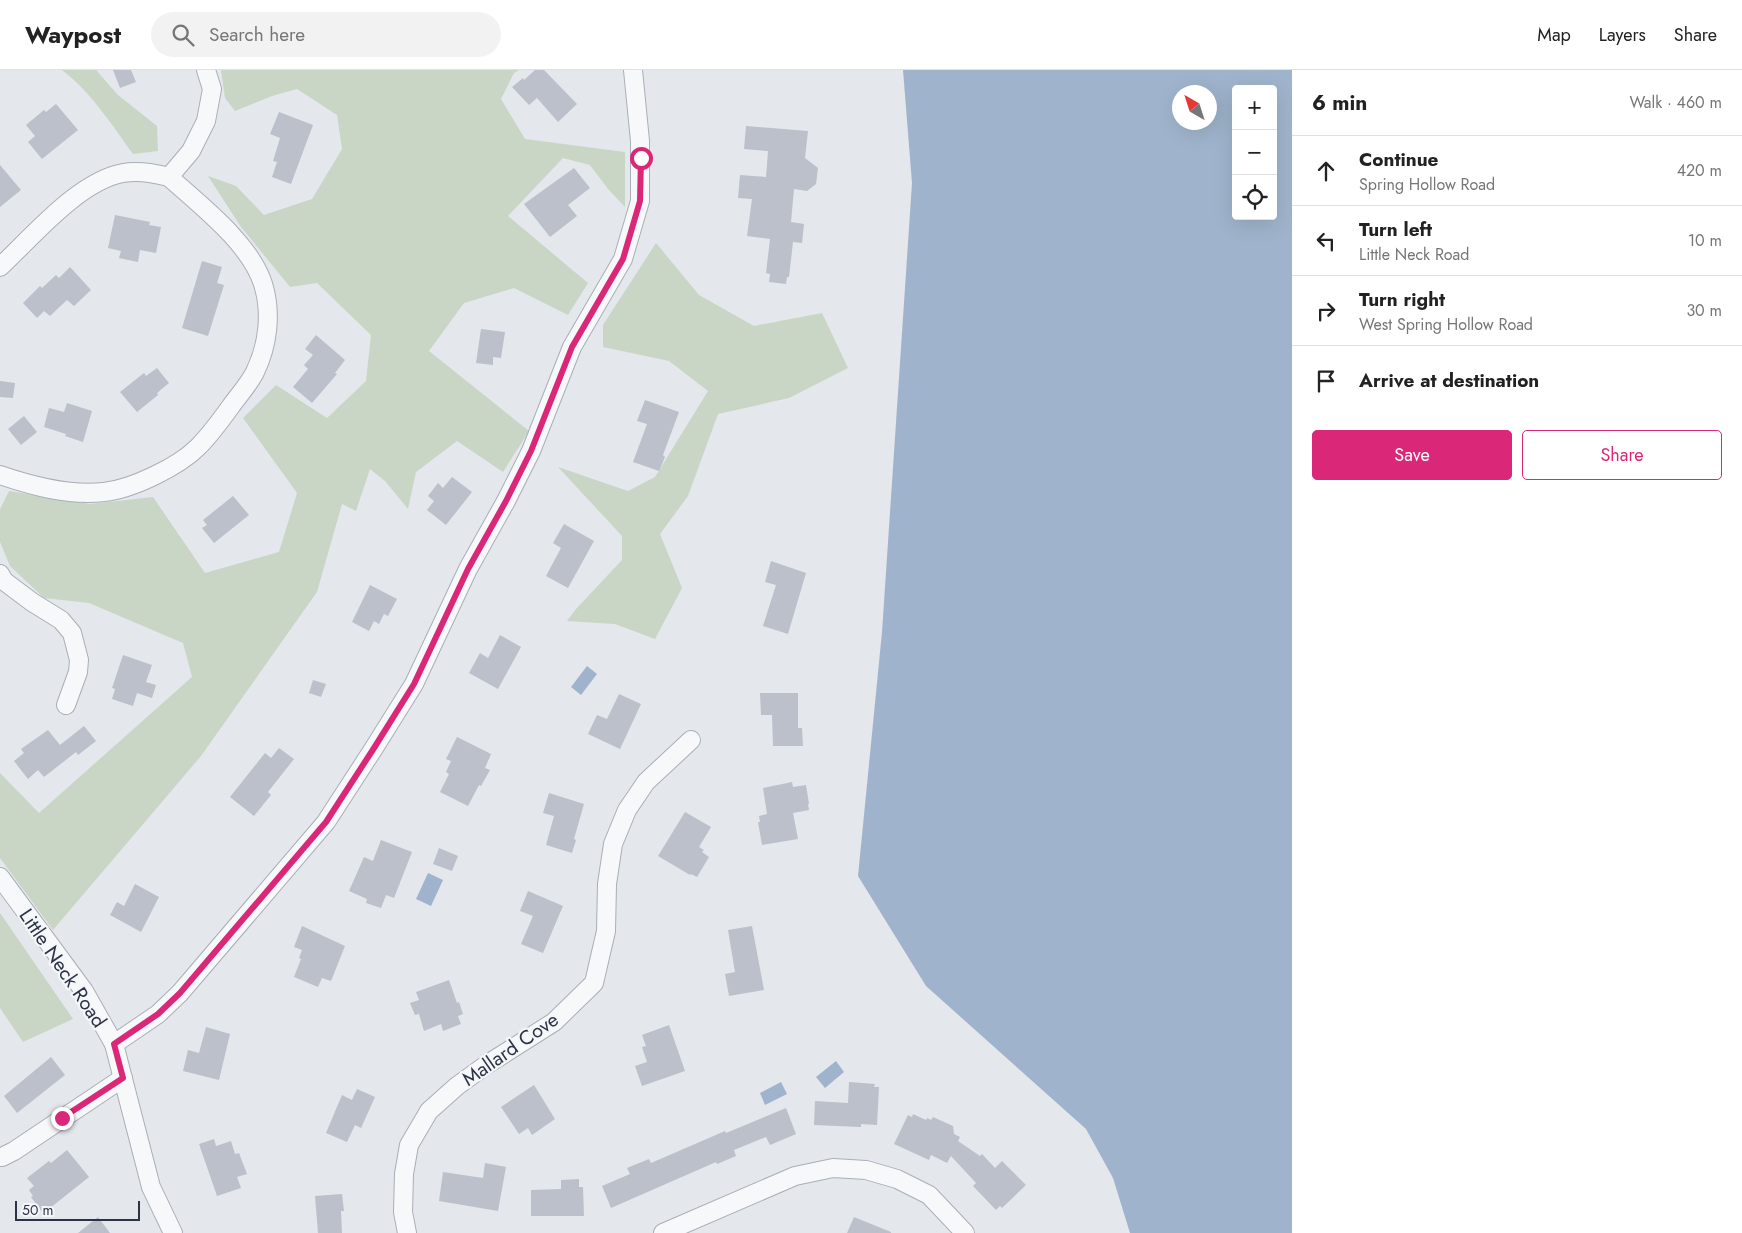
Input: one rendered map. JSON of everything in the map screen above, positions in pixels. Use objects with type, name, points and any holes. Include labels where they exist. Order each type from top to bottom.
[{"type":"street","points":[[169,177],[191,151],[206,121],[212,89],[206,70]]},
{"type":"street","points":[[114,1044],[158,1014],[180,993],[326,822],[414,684],[468,569],[531,451],[572,347],[623,259],[640,201],[639,120],[633,70]]},
{"type":"street","points":[[0,267],[74,196],[98,182],[124,173],[150,172],[169,177],[232,234],[249,258],[263,283],[268,310],[266,341],[255,373],[198,448],[172,467],[140,482],[104,492],[71,492],[28,484],[0,475]]},
{"type":"street","points":[[0,574],[4,581],[32,602],[61,620],[72,633],[79,660],[78,672],[66,705]]},
{"type":"street","name":"Mallard Cove","points":[[407,1233],[403,1212],[404,1174],[410,1145],[414,1137],[429,1111],[457,1086],[486,1065],[554,1022],[594,983],[606,931],[607,884],[613,844],[627,810],[646,782],[691,740]]},
{"type":"street","name":"Little Neck Road","points":[[0,877],[84,991],[114,1044],[151,1187],[173,1233]]},
{"type":"street","points":[[0,1157],[14,1151],[123,1078]]},
{"type":"street","points":[[663,1233],[698,1226],[795,1176],[833,1168],[866,1170],[897,1179],[929,1196],[965,1233]]},
{"type":"green space","points":[[62,70],[96,70],[118,95],[157,126],[158,151],[133,154],[92,99]]},
{"type":"green space","points":[[221,70],[519,70],[514,73],[501,99],[525,139],[625,152],[625,207],[608,189],[590,165],[563,158],[508,216],[588,283],[568,315],[514,288],[464,303],[429,351],[529,431],[503,472],[457,441],[416,472],[408,509],[385,481],[370,469],[356,511],[342,504],[317,592],[201,756],[53,930],[0,858],[0,773],[39,813],[192,677],[183,643],[89,603],[44,598],[10,566],[0,542],[0,509],[9,491],[90,504],[153,497],[205,573],[279,552],[297,493],[243,418],[276,385],[327,418],[366,381],[371,335],[317,283],[290,287],[241,227],[208,176],[236,186],[264,215],[312,199],[342,149],[337,115],[297,89],[272,96],[235,111],[225,98]]},
{"type":"green space","points":[[656,243],[699,295],[754,326],[822,313],[848,368],[789,398],[718,414],[688,496],[660,534],[682,588],[655,639],[615,624],[567,621],[622,560],[622,536],[558,467],[628,491],[655,477],[708,391],[669,361],[603,347],[603,325]]},
{"type":"green space","points":[[0,913],[73,1019],[23,1042],[0,1008]]},
{"type":"water","points":[[903,70],[1292,70],[1292,1233],[1130,1233],[1113,1178],[1086,1129],[926,986],[858,876],[882,632],[912,183]]},
{"type":"water","points":[[587,666],[597,674],[581,695],[571,687]]},
{"type":"water","points":[[428,873],[443,880],[431,906],[416,899]]},
{"type":"water","points":[[836,1061],[844,1072],[825,1088],[816,1077]]},
{"type":"water","points":[[781,1082],[787,1094],[765,1105],[760,1093]]},
{"type":"building","points":[[113,70],[131,70],[136,82],[120,88]]},
{"type":"building","points":[[535,70],[544,70],[577,104],[558,122],[537,98],[529,105],[512,87],[523,78],[524,80]]},
{"type":"building","points":[[56,104],[78,130],[42,159],[28,142],[35,136],[26,125],[44,110],[46,112]]},
{"type":"building","points":[[279,112],[313,125],[291,184],[272,177],[277,162],[273,161],[280,138],[270,134]]},
{"type":"building","points":[[746,126],[808,131],[805,158],[818,168],[816,184],[807,191],[794,189],[791,222],[804,224],[802,243],[793,242],[789,277],[787,277],[786,284],[769,282],[770,274],[766,273],[770,239],[747,236],[752,199],[738,198],[740,175],[766,177],[768,151],[744,149]]},
{"type":"building","points":[[0,165],[21,190],[0,207]]},
{"type":"building","points":[[574,168],[590,188],[568,205],[577,216],[550,237],[524,204]]},
{"type":"building","points":[[115,215],[150,222],[149,225],[161,227],[156,253],[140,250],[138,262],[119,258],[121,251],[108,248]]},
{"type":"building","points":[[202,261],[222,267],[217,283],[224,285],[208,336],[182,328]]},
{"type":"building","points":[[70,267],[91,290],[74,306],[67,300],[50,316],[44,311],[37,318],[23,303],[40,286],[42,288],[56,275],[59,278]]},
{"type":"building","points":[[481,329],[505,332],[501,358],[493,357],[493,365],[476,363]]},
{"type":"building","points":[[316,335],[345,360],[335,373],[337,374],[312,403],[293,387],[308,369],[304,365],[313,355],[305,349]]},
{"type":"building","points":[[157,368],[169,383],[157,393],[158,395],[137,412],[120,392],[144,373],[146,376]]},
{"type":"building","points":[[0,381],[15,383],[13,398],[0,397]]},
{"type":"building","points":[[645,400],[679,412],[659,471],[633,462],[647,424],[637,421]]},
{"type":"building","points":[[67,403],[92,411],[83,442],[44,427],[49,408],[64,412]]},
{"type":"building","points":[[24,416],[37,432],[21,445],[8,429]]},
{"type":"building","points":[[452,477],[472,492],[446,525],[427,510],[434,501],[428,496],[438,483],[443,488]]},
{"type":"building","points":[[233,496],[249,515],[214,543],[202,528],[207,525],[203,520]]},
{"type":"building","points":[[564,524],[594,541],[568,588],[546,576],[561,548],[553,543]]},
{"type":"building","points":[[771,561],[806,573],[788,634],[763,626],[776,585],[765,582]]},
{"type":"building","points":[[370,585],[397,599],[388,616],[384,614],[379,624],[374,621],[369,631],[352,622]]},
{"type":"building","points":[[500,635],[521,647],[498,689],[469,673],[480,653],[488,658]]},
{"type":"building","points":[[123,655],[152,665],[146,682],[156,685],[152,698],[137,693],[133,706],[112,699],[115,689],[112,688]]},
{"type":"building","points":[[313,680],[326,684],[321,697],[309,693]]},
{"type":"building","points":[[760,693],[798,693],[798,728],[802,728],[803,746],[773,746],[772,715],[761,715]]},
{"type":"building","points":[[619,694],[641,704],[620,749],[588,734],[597,715],[607,719]]},
{"type":"building","points":[[84,726],[96,741],[78,755],[76,752],[44,777],[38,770],[28,779],[14,761],[24,753],[21,749],[48,730],[60,745]]},
{"type":"building","points":[[457,737],[491,754],[485,768],[490,770],[481,786],[479,785],[468,806],[440,792],[449,774],[446,772],[451,761],[446,759]]},
{"type":"building","points":[[279,748],[294,759],[268,792],[271,795],[254,816],[230,797],[265,753],[271,758]]},
{"type":"building","points":[[792,782],[793,787],[806,785],[809,804],[809,810],[793,813],[798,839],[762,845],[758,822],[760,822],[759,816],[767,814],[763,788]]},
{"type":"building","points":[[549,793],[584,804],[572,853],[546,845],[554,816],[543,813]]},
{"type":"building","points":[[685,812],[711,827],[699,847],[709,857],[697,877],[690,875],[658,856]]},
{"type":"building","points":[[381,840],[412,852],[394,898],[386,895],[381,908],[366,903],[367,899],[349,891],[364,857],[373,861]]},
{"type":"building","points":[[439,848],[458,856],[452,871],[433,864]]},
{"type":"building","points":[[135,884],[159,897],[141,932],[110,915],[117,902],[124,906]]},
{"type":"building","points":[[528,891],[563,906],[543,953],[521,944],[533,916],[520,911]]},
{"type":"building","points":[[302,926],[345,946],[331,981],[322,978],[318,987],[294,977],[301,959],[299,958],[302,950],[294,947]]},
{"type":"building","points":[[752,926],[764,990],[729,996],[725,974],[735,972],[728,930]]},
{"type":"building","points":[[449,980],[463,1014],[458,1016],[461,1024],[443,1031],[441,1024],[424,1031],[419,1014],[415,1015],[410,1003],[419,1000],[416,992]]},
{"type":"building","points":[[669,1025],[685,1071],[642,1086],[635,1066],[647,1062],[642,1047],[646,1046],[642,1035]]},
{"type":"building","points":[[206,1027],[230,1034],[219,1080],[183,1071],[188,1050],[199,1053]]},
{"type":"building","points":[[51,1057],[65,1075],[17,1113],[4,1096]]},
{"type":"building","points":[[849,1082],[875,1084],[874,1087],[879,1087],[877,1125],[861,1124],[861,1127],[814,1125],[815,1101],[848,1103]]},
{"type":"building","points":[[534,1085],[555,1119],[532,1135],[528,1128],[519,1134],[501,1107]]},
{"type":"building","points":[[357,1089],[375,1097],[361,1128],[355,1125],[347,1142],[326,1133],[342,1095],[352,1100]]},
{"type":"building","points":[[786,1108],[796,1134],[770,1145],[766,1137],[734,1150],[736,1156],[717,1164],[716,1162],[611,1208],[602,1186],[630,1174],[627,1168],[649,1159],[651,1163],[725,1131],[726,1133]]},
{"type":"building","points":[[913,1114],[926,1120],[927,1118],[931,1120],[933,1117],[953,1126],[954,1134],[960,1137],[958,1141],[980,1156],[982,1154],[995,1168],[1002,1161],[1026,1185],[1002,1208],[1000,1206],[996,1210],[973,1186],[976,1183],[951,1156],[947,1163],[931,1155],[929,1160],[894,1144],[908,1115],[912,1117]]},
{"type":"building","points":[[214,1139],[216,1146],[231,1141],[235,1154],[239,1153],[247,1174],[237,1177],[241,1188],[217,1196],[199,1144]]},
{"type":"building","points":[[67,1150],[89,1177],[45,1212],[42,1212],[31,1197],[33,1196],[29,1190],[34,1186],[27,1178]]},
{"type":"building","points":[[485,1163],[506,1167],[498,1211],[439,1201],[443,1172],[483,1178]]},
{"type":"building","points":[[579,1179],[579,1187],[583,1187],[584,1216],[531,1216],[531,1190],[561,1189],[561,1180]]},
{"type":"building","points":[[342,1194],[344,1211],[341,1211],[342,1233],[318,1233],[315,1196]]},
{"type":"building","points":[[98,1217],[110,1233],[78,1233]]},
{"type":"building","points":[[854,1217],[891,1232],[891,1233],[847,1233]]},
{"type":"route","points":[[62,1118],[123,1078],[114,1044],[158,1014],[180,993],[326,822],[414,684],[468,569],[531,451],[572,347],[623,259],[640,201],[641,158]]}]
